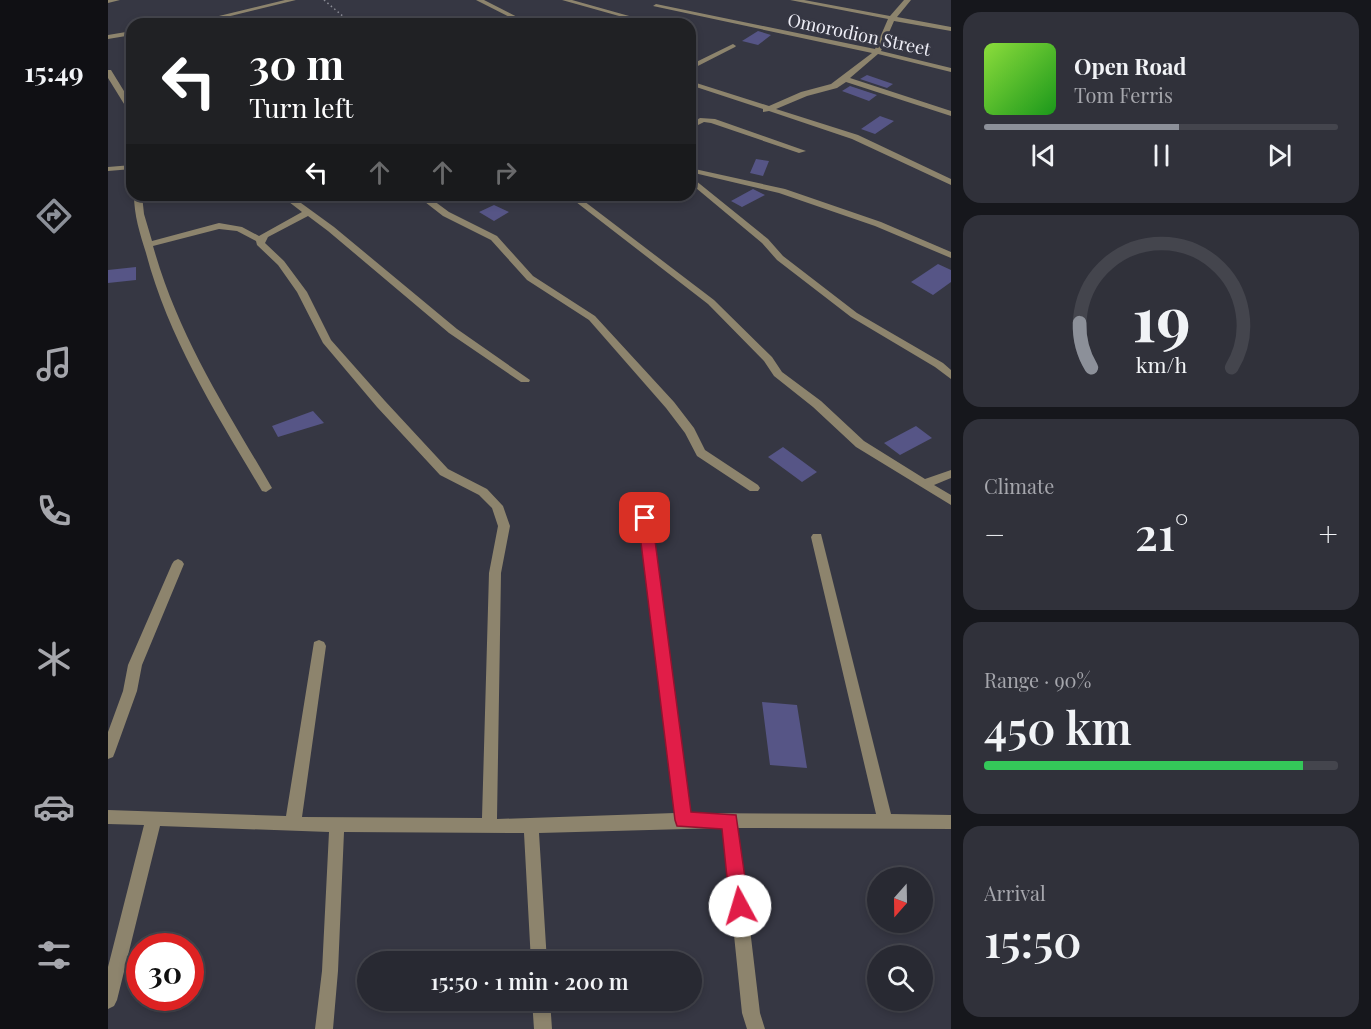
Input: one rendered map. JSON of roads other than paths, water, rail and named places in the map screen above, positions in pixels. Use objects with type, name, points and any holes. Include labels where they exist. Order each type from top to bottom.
[{"type":"street","points":[[108,1],[117,0]]},
{"type":"street","points":[[232,18],[293,0]]},
{"type":"street","points":[[479,0],[516,18]]},
{"type":"street","points":[[565,0],[626,18]]},
{"type":"street","points":[[792,0],[951,29]]},
{"type":"street","points":[[766,110],[804,94],[834,86],[845,79],[877,52],[892,18],[908,0]]},
{"type":"street","points":[[646,18],[657,3]]},
{"type":"street","name":"Omorodion Street","points":[[657,3],[951,70]]},
{"type":"street","points":[[108,37],[126,34]]},
{"type":"street","points":[[696,65],[733,46]]},
{"type":"street","points":[[108,72],[126,100]]},
{"type":"street","points":[[845,79],[951,114]]},
{"type":"street","points":[[696,85],[766,110],[855,137],[951,182]]},
{"type":"street","points":[[696,124],[703,120],[712,121],[802,151]]},
{"type":"street","points":[[108,169],[126,168]]},
{"type":"street","points":[[696,171],[782,191],[878,224],[951,255]]},
{"type":"street","points":[[696,184],[765,241],[780,258],[854,315],[939,365],[951,376]]},
{"type":"street","points":[[139,201],[162,297],[198,373],[267,488]]},
{"type":"street","points":[[292,201],[331,228],[453,332],[525,380]]},
{"type":"street","points":[[429,201],[446,213],[494,238],[530,278],[592,318],[670,405],[690,431],[701,453],[754,488]]},
{"type":"street","points":[[579,201],[711,302],[761,351],[778,374],[817,404],[860,444],[926,483],[951,501]]},
{"type":"street","points":[[307,213],[264,235],[261,240],[263,248],[281,263],[302,292],[327,340],[348,367],[444,472],[483,492],[497,506],[504,526],[495,573],[489,824]]},
{"type":"street","points":[[148,245],[219,226],[239,229],[261,240]]},
{"type":"street","points":[[939,365],[951,360]]},
{"type":"street","points":[[926,483],[951,474]]},
{"type":"street","points":[[645,518],[683,820]]},
{"type":"street","points":[[817,537],[885,822]]},
{"type":"street","points":[[108,752],[130,691],[135,665],[178,564]]},
{"type":"street","points":[[292,823],[319,646]]},
{"type":"street","points":[[108,817],[337,825],[531,826],[683,820],[951,822]]},
{"type":"street","points":[[108,1000],[154,818]]},
{"type":"street","points":[[730,821],[752,1013],[756,1029]]},
{"type":"street","points":[[324,1029],[330,971],[337,825]]},
{"type":"street","points":[[531,826],[538,951]]},
{"type":"street","points":[[542,1011],[543,1029]]}]
